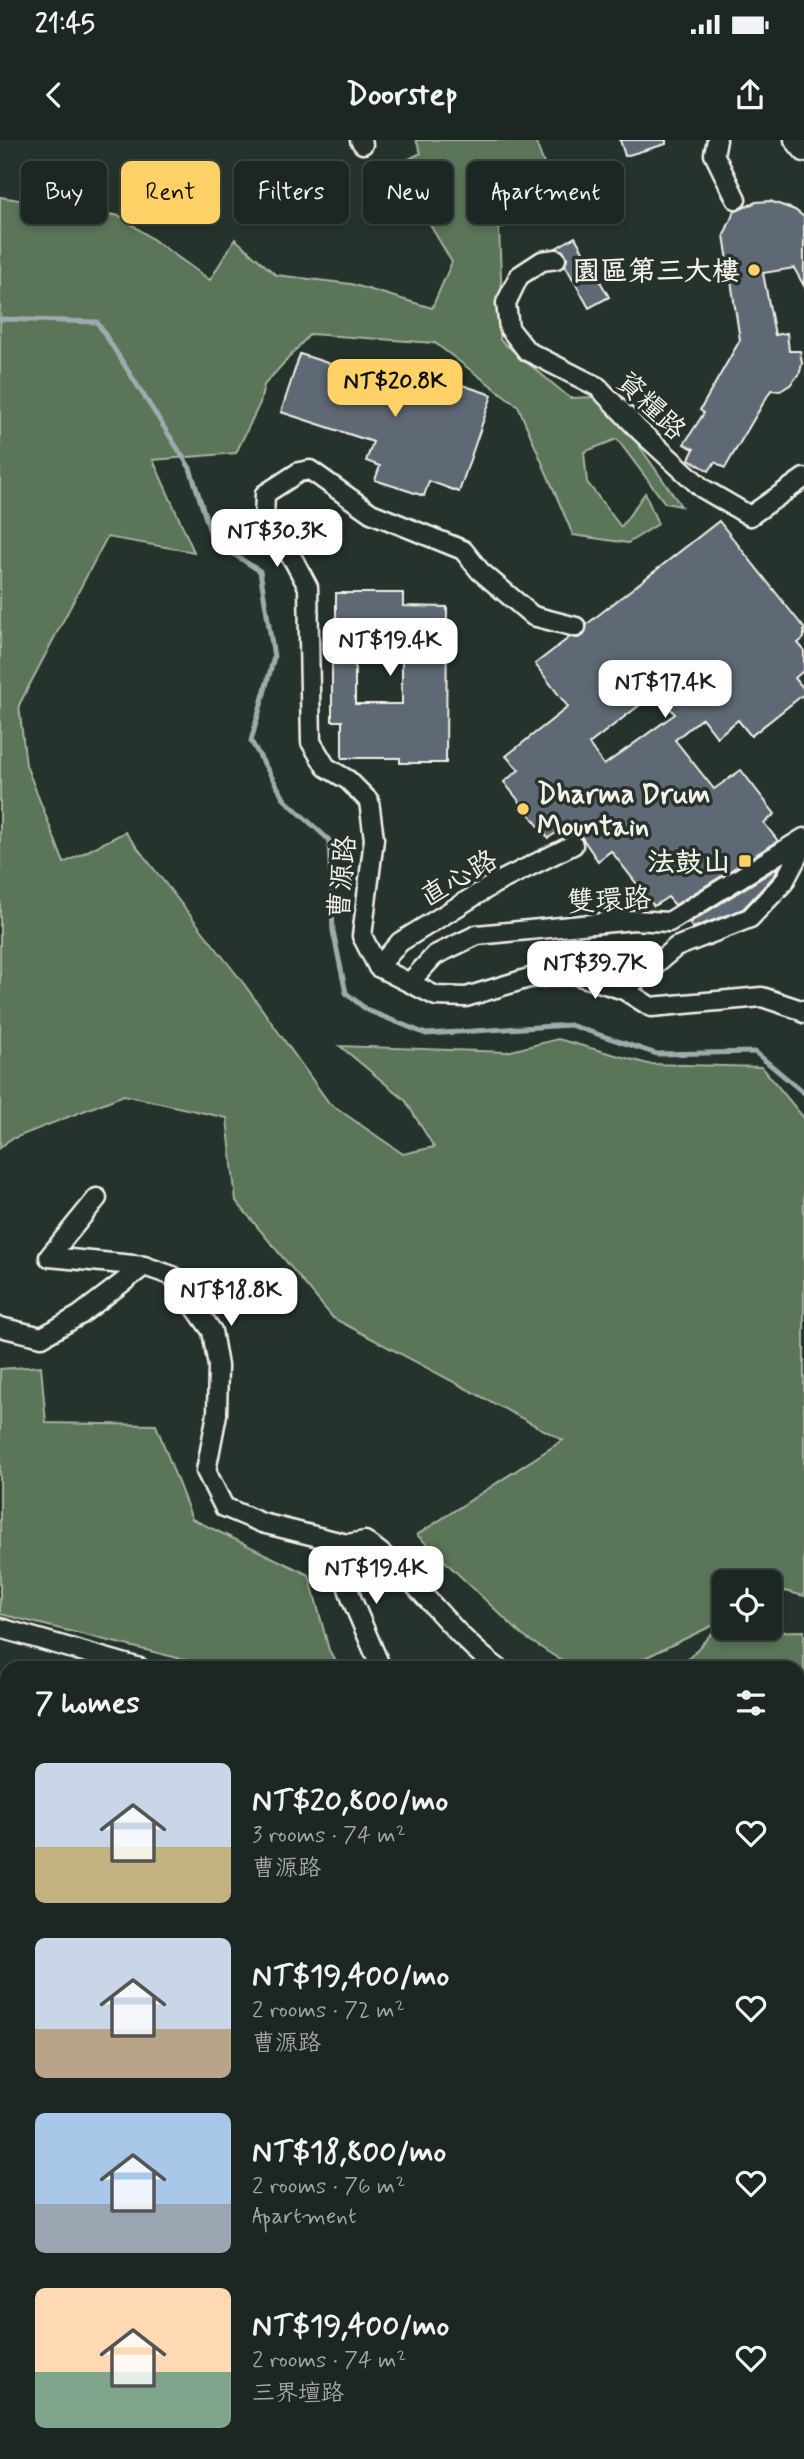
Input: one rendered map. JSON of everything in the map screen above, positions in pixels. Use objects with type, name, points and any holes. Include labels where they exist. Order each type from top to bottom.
[{"type":"street","points":[[717,140],[715,154],[736,199]]},
{"type":"street","points":[[794,140],[804,152]]},
{"type":"street","name":"資糧路","points":[[556,259],[542,261],[519,276],[506,303],[509,328],[527,351],[598,387],[640,431],[702,488],[750,516],[804,478]]},
{"type":"street","name":"曹源路","points":[[378,967],[362,936],[374,839],[369,801],[348,780],[326,767],[311,742],[308,587],[294,561],[264,520],[265,494],[299,472],[310,470],[370,513],[463,550],[480,571],[533,616],[576,627]]},
{"type":"street","name":"雙環路","points":[[410,982],[435,955],[477,935],[634,920],[669,922],[804,838]]},
{"type":"street","points":[[624,990],[676,947],[750,918],[784,881],[804,844]]},
{"type":"street","name":"直心路","points":[[378,967],[400,942],[494,884],[573,845]]},
{"type":"street","points":[[648,921],[676,947]]},
{"type":"street","points":[[378,967],[436,996],[466,998],[529,978],[573,974],[624,990],[651,1007],[762,997],[804,1013]]},
{"type":"street","points":[[96,1198],[49,1257],[144,1265],[173,1276],[212,1331],[218,1366],[217,1414],[206,1471],[225,1507],[262,1523],[347,1544],[365,1541],[401,1571],[489,1661]]},
{"type":"street","points":[[0,1327],[42,1337],[80,1315],[144,1265]]},
{"type":"street","points":[[347,1544],[339,1561],[378,1661]]},
{"type":"street","points":[[0,1628],[116,1661]]},
{"type":"green space","points":[[416,140],[535,140],[543,161],[467,161],[467,224],[511,224],[499,229],[502,301],[500,340],[570,398],[597,397],[633,437],[681,506],[665,503],[617,439],[584,452],[587,482],[621,527],[645,493],[658,524],[628,543],[573,535],[518,406],[435,343],[310,334],[264,385],[260,403],[236,453],[153,460],[194,552],[107,537],[19,705],[26,765],[64,863],[125,832],[244,984],[329,1103],[403,1154],[434,1147],[405,1100],[340,1046],[507,1052],[558,1039],[648,1064],[762,1067],[804,1118],[804,1596],[782,1592],[782,1570],[712,1570],[712,1626],[639,1661],[562,1661],[523,1636],[417,1535],[563,1440],[333,1318],[236,1201],[227,1118],[124,1095],[9,1140],[0,1148],[0,197],[21,200],[21,224],[107,224],[107,214],[120,216],[121,224],[131,224],[210,280],[235,239],[276,275],[351,284],[432,308],[452,262],[429,224],[453,224],[453,161],[405,161],[421,153]]},
{"type":"green space","points":[[41,1366],[46,1423],[156,1425],[192,1519],[309,1575],[329,1650],[336,1661],[190,1661],[0,1614],[0,1369]]},
{"type":"green space","points":[[782,1631],[804,1631],[804,1661],[686,1661],[712,1633],[712,1640],[782,1640]]},
{"type":"building","points":[[620,140],[666,140],[666,144],[625,156]]},
{"type":"building","points":[[770,201],[795,210],[804,217],[804,286],[794,268],[763,273],[775,335],[787,333],[789,351],[800,351],[800,372],[790,385],[780,391],[771,390],[725,468],[715,462],[709,471],[689,459],[694,449],[684,444],[704,413],[700,410],[740,340],[724,235],[734,212],[756,202]]},
{"type":"building","points":[[575,237],[609,297],[589,308],[565,265],[565,253],[556,248]]},
{"type":"building","points":[[300,354],[386,382],[393,362],[492,395],[459,492],[429,481],[424,496],[375,480],[380,466],[366,461],[373,442],[281,412]]},
{"type":"building","points":[[719,521],[804,628],[804,638],[798,643],[804,650],[804,670],[795,678],[804,689],[804,694],[751,736],[738,720],[717,737],[702,718],[675,740],[714,789],[741,770],[775,814],[764,823],[778,841],[675,905],[668,897],[654,906],[611,851],[598,861],[572,823],[548,838],[504,782],[519,770],[506,756],[568,707],[535,664],[570,637],[578,638],[584,635],[587,624]],"holes":[[[657,692],[675,714],[604,765],[589,744]]]},
{"type":"building","points":[[336,593],[403,593],[403,606],[447,607],[446,763],[400,763],[400,758],[342,758],[342,721],[332,721],[332,653],[336,653]],"holes":[[[355,653],[402,653],[402,704],[355,704]]]},
{"type":"building","points":[[779,867],[775,875],[743,909],[693,928],[689,923]]},
{"type":"waterway","points":[[0,319],[97,322],[190,468],[213,541],[260,571],[274,657],[251,741],[285,800],[329,840],[333,931],[346,993],[367,1010],[426,1034],[570,1025],[657,1054],[755,1052],[804,1093]]},
{"type":"place","name":"園區第三大樓","points":[[754,270]]},
{"type":"place","name":"Dharma Drum Mountain","points":[[523,809]]},
{"type":"place","name":"法鼓山","points":[[745,861]]}]
